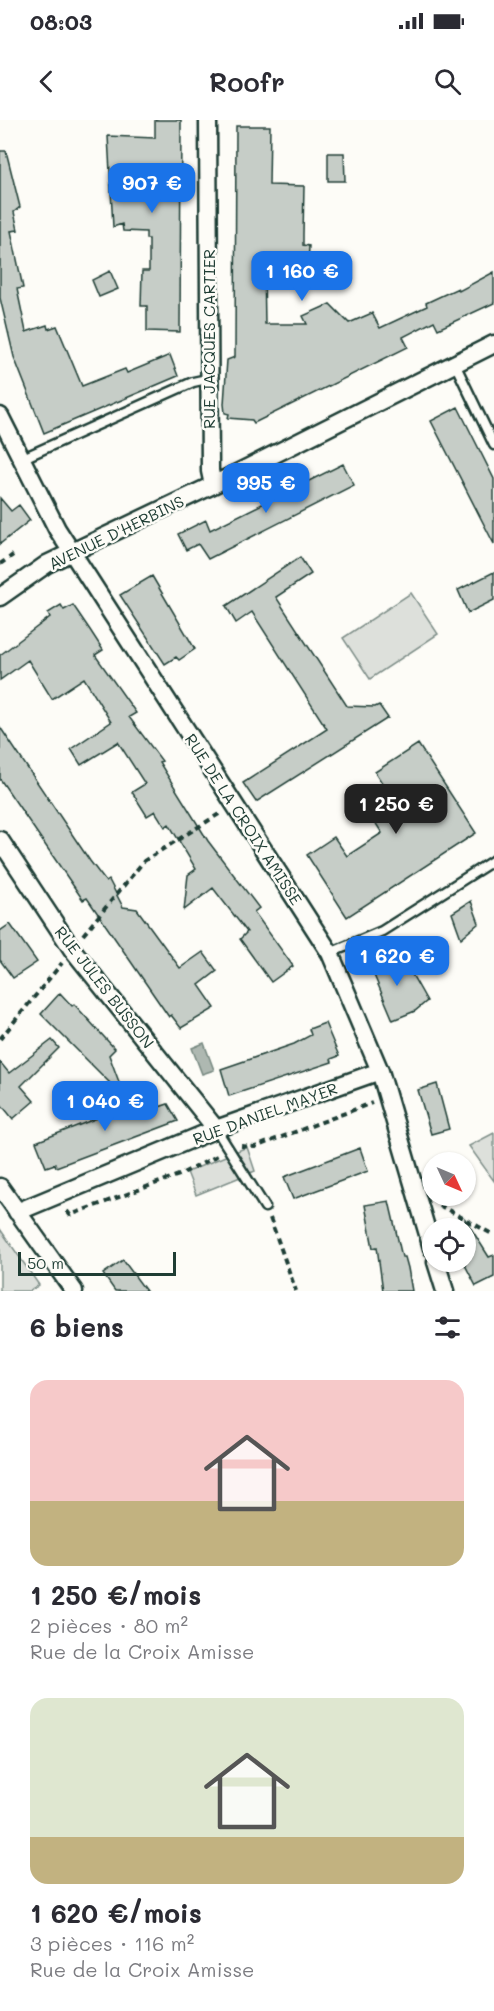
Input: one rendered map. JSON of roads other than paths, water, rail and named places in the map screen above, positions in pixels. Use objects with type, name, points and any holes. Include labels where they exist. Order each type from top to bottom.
[{"type":"street","name":"RUE JACQUES CARTIER","points":[[208,120],[207,379],[210,471],[213,485]]},
{"type":"street","name":"AVENUE D'HERBINS","points":[[0,597],[47,564],[213,485],[494,344]]},
{"type":"street","name":"RUE DE LA CROIX AMISSE","points":[[0,416],[72,552],[330,953],[380,1071],[423,1218]]},
{"type":"street","name":"RUE JULES BUSSON","points":[[0,840],[72,949],[216,1129]]},
{"type":"street","name":"RUE DANIEL MAYER","points":[[17,1212],[216,1129],[380,1071]]},
{"type":"street","points":[[0,1187],[74,1291]]},
{"type":"street","points":[[439,1272],[445,1291]]},
{"type":"lane","points":[[455,364],[494,445]]},
{"type":"lane","points":[[21,459],[193,382],[207,379]]},
{"type":"lane","points":[[330,953],[382,931],[494,860]]},
{"type":"lane","points":[[216,1129],[265,1207]]}]
